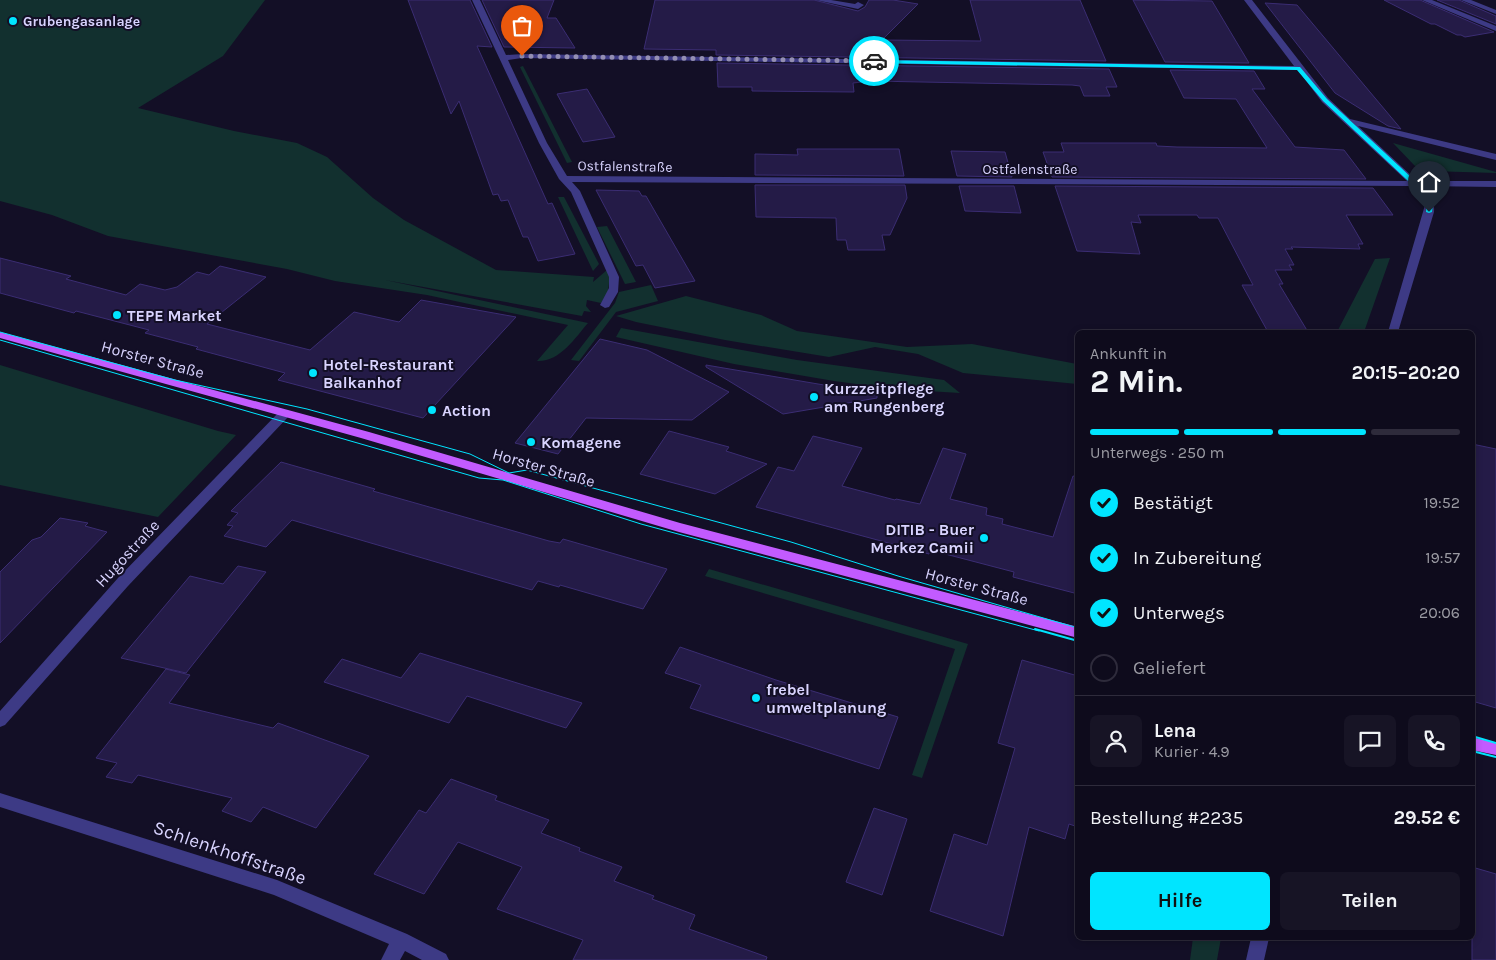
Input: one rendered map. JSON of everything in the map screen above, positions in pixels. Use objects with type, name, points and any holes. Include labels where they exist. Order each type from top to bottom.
[{"type":"main road","name":"Horster Straße","points":[[0,336],[365,435],[680,527],[1075,632]]},
{"type":"main road","points":[[1475,744],[1496,749]]},
{"type":"street","points":[[476,0],[543,142],[564,179],[575,191],[614,277],[616,283],[614,290],[605,305]]},
{"type":"street","points":[[820,0],[858,7],[860,5],[858,4]]},
{"type":"street","points":[[1248,0],[1325,100],[1428,198],[1429,212],[1394,330]]},
{"type":"street","points":[[1426,0],[1496,29]]},
{"type":"street","points":[[1465,0],[1496,13]]},
{"type":"street","points":[[1474,20],[1496,13]]},
{"type":"street","points":[[504,58],[541,56],[1299,68]]},
{"type":"street","points":[[1348,121],[1496,158]]},
{"type":"street","name":"Ostfalenstraße","points":[[564,179],[1496,184]]},
{"type":"street","name":"Hugostraße","points":[[0,721],[123,582],[284,414]]},
{"type":"street","name":"Schlenkhoffstraße","points":[[0,800],[277,888],[401,940],[440,960]]},
{"type":"street","points":[[390,960],[401,940]]},
{"type":"street","points":[[1255,960],[1260,940]]},
{"type":"green space","points":[[0,0],[265,0],[223,56],[138,108],[234,131],[297,143],[327,157],[373,198],[404,220],[496,270],[594,277],[593,282],[607,270],[610,273],[608,292],[601,303],[587,300],[586,306],[591,312],[584,311],[582,316],[385,280],[588,323],[560,353],[553,358],[537,361],[568,325],[427,295],[335,281],[287,269],[108,236],[52,215],[0,201]]},
{"type":"green space","points":[[523,66],[572,162],[567,163],[520,67]]},
{"type":"green space","points":[[1393,143],[1496,173],[1429,171],[1415,166]]},
{"type":"green space","points":[[558,197],[564,197],[599,264],[593,271]]},
{"type":"green space","points":[[607,226],[636,282],[625,284],[597,227]]},
{"type":"green space","points":[[1390,258],[1365,330],[1338,330],[1375,259]]},
{"type":"green space","points":[[651,285],[658,301],[616,312],[579,361],[571,360],[615,303],[619,292]]},
{"type":"green space","points":[[686,296],[761,315],[797,331],[907,347],[972,344],[1075,364],[1075,384],[963,373],[918,354],[875,347],[829,357],[725,340],[636,322],[616,316]]},
{"type":"green space","points":[[621,328],[797,360],[944,380],[960,393],[894,389],[734,364],[616,337]]},
{"type":"green space","points":[[0,365],[236,435],[158,517],[0,485]]},
{"type":"green space","points":[[709,569],[968,644],[922,778],[912,775],[955,649],[705,576]]},
{"type":"green space","points":[[1193,940],[1221,940],[1217,960],[1190,960]]},
{"type":"building","points":[[408,0],[470,0],[492,47],[477,46],[548,204],[552,203],[575,254],[538,261],[528,237],[523,237],[508,200],[501,201],[498,194],[493,195],[459,101],[451,114]]},
{"type":"building","points":[[482,0],[554,0],[547,18],[556,18],[575,48],[504,47]]},
{"type":"building","points":[[655,0],[814,0],[858,11],[865,7],[869,0],[893,0],[918,4],[882,40],[981,41],[970,0],[1080,0],[1106,61],[716,55],[716,50],[644,49]]},
{"type":"building","points":[[1133,0],[1212,1],[1249,63],[1165,62]]},
{"type":"building","points":[[1384,0],[1420,0],[1494,32],[1465,37],[1457,35]]},
{"type":"building","points":[[1437,0],[1459,0],[1496,16],[1496,24]]},
{"type":"building","points":[[1265,3],[1297,5],[1401,129],[1388,126],[1335,93]]},
{"type":"building","points":[[717,63],[1109,69],[1117,87],[1106,87],[1110,96],[1084,96],[1080,86],[1072,85],[872,81],[853,83],[854,92],[752,91],[752,87],[718,87]]},
{"type":"building","points":[[1170,70],[1254,71],[1265,89],[1252,89],[1295,147],[1344,150],[1366,179],[1052,177],[1043,152],[1064,152],[1061,143],[1156,143],[1157,146],[1177,147],[1267,148],[1236,99],[1184,98]]},
{"type":"building","points":[[587,89],[615,137],[583,142],[557,94]]},
{"type":"building","points":[[797,149],[899,149],[904,176],[755,175],[755,154],[798,155]]},
{"type":"building","points":[[951,151],[1005,152],[1012,177],[957,176]]},
{"type":"building","points":[[755,185],[905,185],[907,198],[890,235],[882,235],[885,250],[848,250],[846,240],[837,240],[836,218],[756,217]]},
{"type":"building","points":[[959,186],[1014,186],[1021,213],[965,211]]},
{"type":"building","points":[[1055,186],[1373,188],[1393,215],[1346,215],[1363,244],[1358,244],[1360,249],[1291,247],[1293,249],[1285,249],[1294,265],[1289,265],[1292,270],[1275,270],[1283,284],[1279,284],[1307,330],[1267,330],[1242,285],[1253,285],[1218,218],[1199,218],[1197,215],[1138,215],[1141,223],[1131,222],[1140,254],[1077,251]]},
{"type":"building","points":[[596,190],[639,191],[642,196],[646,196],[695,281],[655,288],[643,265],[636,266]]},
{"type":"building","points":[[0,258],[71,276],[66,279],[126,295],[140,284],[165,290],[177,287],[197,272],[209,275],[220,266],[266,277],[207,324],[310,350],[354,312],[399,322],[421,300],[516,317],[423,418],[278,380],[285,373],[145,333],[149,330],[76,311],[74,313],[0,293]]},
{"type":"building","points":[[600,339],[647,350],[729,392],[692,420],[586,418],[558,454],[515,443]]},
{"type":"building","name":"Kurzzeitpflege am Rungenberg","points":[[706,365],[877,394],[877,398],[783,414],[706,367]]},
{"type":"building","points":[[669,431],[729,447],[726,451],[767,464],[715,494],[640,474]]},
{"type":"building","points":[[813,436],[862,448],[842,486],[895,500],[920,504],[943,448],[966,454],[950,499],[987,508],[986,515],[1003,519],[1002,524],[1053,537],[1073,476],[1075,476],[1075,593],[1013,577],[1014,572],[930,550],[929,554],[756,507],[778,467],[794,471]]},
{"type":"building","points":[[1475,445],[1496,449],[1496,708],[1475,702]]},
{"type":"building","points":[[281,462],[375,489],[373,491],[549,541],[560,543],[563,539],[667,569],[643,609],[560,585],[559,587],[538,581],[532,590],[292,520],[266,547],[224,536],[233,526],[227,525],[238,513],[231,511]]},
{"type":"building","points":[[60,518],[88,523],[85,526],[107,532],[0,643],[0,572],[32,540],[41,537]]},
{"type":"building","points":[[238,566],[266,572],[186,673],[121,658],[190,576],[223,584]]},
{"type":"building","points":[[680,647],[776,680],[898,717],[879,769],[690,708],[701,685],[665,673]]},
{"type":"building","points":[[420,653],[582,703],[566,728],[467,696],[449,723],[324,682],[342,659],[401,678]]},
{"type":"building","points":[[1022,660],[1075,675],[1075,826],[1069,824],[1065,839],[1029,827],[1003,936],[930,911],[954,834],[987,845],[1015,748],[998,743]]},
{"type":"building","points":[[166,669],[190,675],[169,703],[273,728],[278,723],[369,756],[316,828],[263,807],[251,822],[222,811],[232,798],[138,775],[132,783],[106,777],[117,763],[96,758]]},
{"type":"building","points":[[451,779],[497,796],[495,800],[549,820],[541,833],[580,848],[579,851],[622,867],[614,881],[654,896],[652,899],[695,915],[689,929],[767,957],[766,960],[573,960],[583,940],[497,909],[522,867],[458,842],[424,894],[374,874],[419,810],[426,813]]},
{"type":"building","points":[[874,808],[907,819],[882,895],[846,882]]},
{"type":"building","points":[[1475,868],[1496,874],[1496,960],[1472,960],[1472,940],[1475,940]]},
{"type":"tram line","points":[[0,332],[175,380],[307,409],[470,454],[509,473],[527,470],[791,542],[898,576],[1075,627]]},
{"type":"tram line","points":[[0,340],[479,478],[503,480],[641,524],[1039,631]]},
{"type":"tram line","points":[[1035,629],[1075,640]]},
{"type":"tram line","points":[[1475,737],[1496,743]]},
{"type":"tram line","points":[[1475,752],[1496,757]]},
{"type":"way so far","points":[[522,56],[874,61]]},
{"type":"place","name":"Grubengasanlage","points":[[13,21]]},
{"type":"place","name":"TEPE Market","points":[[117,315]]},
{"type":"place","name":"Hotel-Restaurant Balkanhof","points":[[313,373]]},
{"type":"place","name":"Kurzzeitpflege am Rungenberg","points":[[814,397]]},
{"type":"place","name":"Action","points":[[432,410]]},
{"type":"place","name":"Komagene","points":[[531,442]]},
{"type":"place","name":"DITIB - Buer Merkez Camii","points":[[984,538]]},
{"type":"place","name":"frebel umweltplanung","points":[[756,698]]},
{"type":"route","points":[[874,61],[1299,68],[1325,100],[1425,194],[1430,205],[1429,212]]}]
